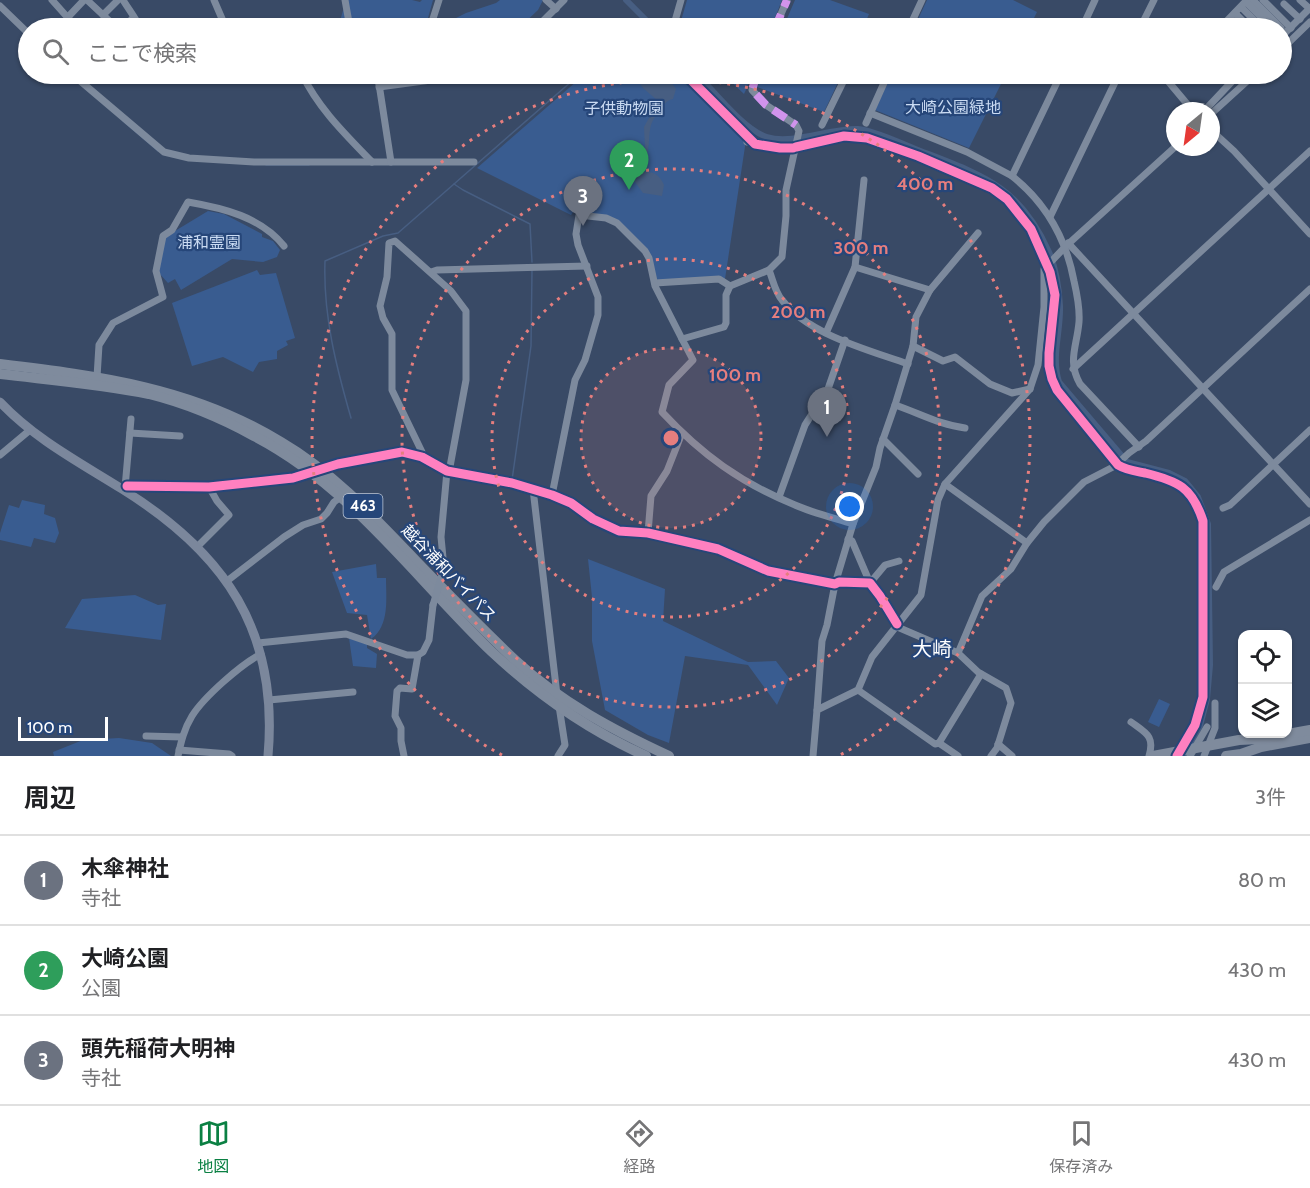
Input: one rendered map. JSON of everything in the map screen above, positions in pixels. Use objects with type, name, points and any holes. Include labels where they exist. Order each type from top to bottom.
[{"type":"highway","name":"越谷浦和バイパス","points":[[0,364],[97,377],[160,390],[219,409],[283,442],[369,512],[517,662],[556,693],[597,720],[669,756]]},
{"type":"highway","name":"越谷浦和バイパス","points":[[0,374],[110,387],[180,403],[229,423],[316,471],[493,652],[558,705],[614,740],[646,756]]},
{"type":"highway","points":[[1153,756],[1310,730]]},
{"type":"highway","points":[[1226,756],[1310,738]]},
{"type":"main road","points":[[0,402],[30,430],[125,488],[169,520],[198,546],[227,581],[242,605],[261,654],[269,700],[268,756]]},
{"type":"street","points":[[52,0],[68,17],[86,0],[106,18]]},
{"type":"street","points":[[103,15],[118,0]]},
{"type":"street","points":[[123,0],[133,18]]},
{"type":"street","points":[[214,0],[222,18]]},
{"type":"street","points":[[345,0],[348,18]]},
{"type":"street","points":[[433,18],[439,0]]},
{"type":"street","points":[[546,0],[556,9]]},
{"type":"street","points":[[547,18],[564,0]]},
{"type":"street","points":[[676,18],[681,0]]},
{"type":"street","points":[[779,18],[787,0]]},
{"type":"street","points":[[914,18],[922,0]]},
{"type":"street","points":[[1087,18],[1095,0]]},
{"type":"street","points":[[1145,18],[1154,0]]},
{"type":"street","points":[[1263,0],[1278,18]]},
{"type":"street","points":[[1276,0],[1284,3],[1300,19]]},
{"type":"street","points":[[1235,18],[1232,16],[1247,2]]},
{"type":"street","points":[[1247,2],[1254,18]]},
{"type":"street","points":[[1247,2],[1262,18]]},
{"type":"street","points":[[1247,2],[1267,18]]},
{"type":"street","points":[[1292,25],[1310,9],[1300,2]]},
{"type":"street","points":[[1276,13],[1284,3]]},
{"type":"street","points":[[0,6],[18,23]]},
{"type":"street","points":[[1292,39],[1310,22]]},
{"type":"street","points":[[84,84],[164,152],[189,158],[254,162],[474,162]]},
{"type":"street","points":[[308,84],[330,117],[372,162]]},
{"type":"street","points":[[379,84],[391,162]]},
{"type":"street","points":[[380,87],[394,84]]},
{"type":"street","points":[[682,339],[724,327],[726,324],[726,295],[730,286],[769,270],[777,263],[783,251],[786,190],[798,129],[766,105],[752,90],[754,84]]},
{"type":"street","points":[[822,124],[842,84]]},
{"type":"street","points":[[866,123],[883,84]]},
{"type":"street","points":[[1012,176],[1055,84]]},
{"type":"street","points":[[1050,217],[1114,84]]},
{"type":"street","points":[[1175,84],[1187,102]]},
{"type":"street","points":[[1217,102],[1232,84]]},
{"type":"street","points":[[1220,102],[1243,84]]},
{"type":"street","points":[[870,113],[967,152],[1012,176],[1032,194],[1067,244],[1310,504]]},
{"type":"street","points":[[1220,139],[1310,234]]},
{"type":"street","points":[[747,142],[780,148],[795,146]]},
{"type":"street","points":[[1073,369],[1310,151]]},
{"type":"street","points":[[817,710],[858,690],[872,657],[921,595],[938,500],[945,484],[1030,389],[1038,365],[1044,307],[1044,269],[1067,244],[1166,155]]},
{"type":"street","points":[[826,333],[855,267],[864,180]]},
{"type":"street","points":[[97,377],[99,345],[113,324],[163,297],[156,271],[163,236],[172,230],[188,202],[224,208],[270,231],[285,246]]},
{"type":"street","points":[[552,495],[575,380],[585,360],[598,315],[598,297],[578,245],[576,234],[579,215],[606,218],[617,223],[645,251],[655,283],[693,360],[669,385],[662,412],[682,433],[729,471],[795,506],[853,524]]},
{"type":"street","points":[[813,756],[822,641],[835,584],[853,524],[876,467],[908,364],[913,346],[916,317],[930,290],[978,233]]},
{"type":"street","points":[[258,643],[346,634],[407,655],[418,655],[423,652],[429,640],[434,605],[444,568],[441,537],[448,472],[466,381],[466,311],[451,291],[396,241],[388,243],[387,277],[380,306],[383,318],[392,334],[392,390],[422,456]]},
{"type":"street","points":[[1067,244],[1079,308],[1073,369],[1080,384],[1139,447]]},
{"type":"street","points":[[431,272],[587,266]]},
{"type":"street","points":[[855,267],[930,290]]},
{"type":"street","points":[[769,270],[783,301],[807,322],[826,333],[908,364]]},
{"type":"street","points":[[655,283],[719,279],[730,286]]},
{"type":"street","points":[[958,654],[982,596],[1011,570],[1027,543],[1044,522],[1084,482],[1120,462],[1139,447],[1310,289]]},
{"type":"street","points":[[779,497],[805,425],[828,389],[845,340]]},
{"type":"street","points":[[913,346],[943,361],[955,357],[990,384],[1012,393],[1030,389]]},
{"type":"street","points":[[895,405],[939,423],[965,428]]},
{"type":"street","points":[[131,419],[125,488],[209,487],[293,478],[338,464],[402,452],[422,456],[448,472],[552,495],[571,503],[606,526],[619,531],[648,532],[718,549],[768,571],[835,584],[839,582],[870,583]]},
{"type":"street","points":[[0,455],[30,430]]},
{"type":"street","points":[[1222,508],[1230,505],[1310,430]]},
{"type":"street","points":[[130,433],[180,436]]},
{"type":"street","points":[[648,532],[651,496],[666,471],[682,433]]},
{"type":"street","points":[[883,439],[918,474]]},
{"type":"street","points":[[945,484],[1027,543]]},
{"type":"street","points":[[198,546],[229,515],[209,487]]},
{"type":"street","points":[[533,489],[556,693],[566,752],[558,756]]},
{"type":"street","points":[[227,581],[284,537],[303,525],[321,519],[334,502],[341,497]]},
{"type":"street","points":[[1216,588],[1224,572],[1310,520]]},
{"type":"street","points":[[848,539],[852,541],[870,583],[896,625],[958,654],[981,674],[1006,688],[1011,698],[998,746],[991,756]]},
{"type":"street","points":[[870,583],[885,565],[899,561]]},
{"type":"street","points":[[232,756],[229,754],[178,753],[182,736],[192,716],[207,698],[243,665],[261,654]]},
{"type":"street","points":[[404,756],[401,728],[395,716],[397,691],[400,688],[412,689],[418,655]]},
{"type":"street","points":[[939,743],[981,674]]},
{"type":"street","points":[[858,690],[935,744],[939,743],[958,756]]},
{"type":"street","points":[[269,700],[353,692]]},
{"type":"street","points":[[1204,756],[1215,728],[1215,703]]},
{"type":"street","points":[[1131,722],[1151,740],[1153,756],[1163,750],[1187,745],[1196,747]]},
{"type":"street","points":[[1190,756],[1207,727]]},
{"type":"street","points":[[146,736],[182,736]]},
{"type":"street","points":[[998,746],[1006,756]]},
{"type":"street","points":[[998,746],[1012,756]]},
{"type":"green space","points":[[346,0],[420,2],[433,0],[428,18],[341,18]]},
{"type":"green space","points":[[500,0],[543,0],[538,10],[530,18],[456,18]]},
{"type":"green space","points":[[687,0],[782,0],[775,18],[682,18]]},
{"type":"green space","points":[[795,0],[830,0],[869,14],[867,18],[787,18]]},
{"type":"green space","points":[[927,0],[1013,0],[1037,12],[1034,18],[919,18]]},
{"type":"green space","name":"子供動物園","points":[[574,84],[690,84],[746,140],[725,279],[660,281],[656,279],[650,257],[606,216],[574,211],[571,215],[477,168]]},
{"type":"green space","points":[[734,84],[748,84],[744,94]]},
{"type":"green space","points":[[758,84],[837,84],[824,112],[757,87]]},
{"type":"green space","name":"大崎公園緑地","points":[[887,84],[1001,84],[969,148],[875,110]]},
{"type":"green space","name":"浦和霊園","points":[[208,211],[224,214],[262,234],[262,237],[273,241],[280,250],[277,257],[263,262],[232,259],[181,290],[175,279],[168,283],[158,272],[165,237]]},
{"type":"green space","points":[[257,270],[260,275],[276,273],[295,338],[286,341],[288,345],[277,351],[277,359],[259,362],[253,372],[223,357],[192,366],[172,303]]},
{"type":"green space","points":[[22,500],[45,505],[44,514],[55,518],[59,533],[55,543],[34,538],[31,547],[0,540],[9,505],[19,508]]},
{"type":"green space","points":[[588,559],[665,589],[663,621],[748,662],[776,661],[789,678],[777,705],[748,665],[685,656],[669,743],[648,735],[605,710],[592,641],[592,597]]},
{"type":"green space","points":[[376,564],[377,578],[386,578],[386,611],[381,627],[371,639],[367,615],[347,613],[332,572]]},
{"type":"green space","points":[[135,595],[158,605],[166,604],[161,640],[65,628],[82,599]]},
{"type":"green space","points":[[349,638],[367,643],[367,648],[377,654],[376,668],[353,666]]},
{"type":"green space","points":[[1159,699],[1170,704],[1159,727],[1148,722]]},
{"type":"green space","points":[[119,738],[152,743],[171,756],[54,756],[53,752],[83,740]]},
{"type":"shaded area","points":[[640,84],[672,84],[676,89],[673,99],[665,104],[653,121],[647,154],[638,166],[641,172],[649,172],[660,178],[664,185],[662,196],[643,193],[632,178],[635,163],[645,148],[644,127],[658,101]]},
{"type":"waterway","points":[[626,0],[644,18]]},
{"type":"waterway","points":[[532,262],[530,224],[454,184],[569,84]]},
{"type":"waterway","points":[[706,84],[749,127],[767,137],[800,138],[847,129],[872,132],[980,176],[996,185],[1025,211],[1049,252],[1057,278],[1060,316],[1056,363],[1059,382],[1127,462],[1169,473],[1185,481],[1198,497],[1208,524],[1210,665],[1207,699],[1200,726],[1183,756]]},
{"type":"waterway","points":[[123,121],[158,151]]},
{"type":"waterway","points":[[266,165],[309,165]]},
{"type":"waterway","points":[[351,418],[328,321],[325,261],[383,236],[398,233],[454,184]]},
{"type":"waterway","points":[[512,480],[531,346],[532,270]]},
{"type":"marked path","points":[[779,18],[787,0]]},
{"type":"marked path","points":[[754,84],[752,90],[766,105],[796,125]]},
{"type":"cycle path","points":[[695,84],[755,144],[793,148]]},
{"type":"cycle path","points":[[796,147],[844,136],[867,138],[918,156],[992,188],[1007,199],[1031,229],[1050,272],[1055,295],[1049,366],[1057,390],[1118,465],[1166,479],[1182,487],[1194,500],[1203,521],[1203,697],[1195,725],[1177,756]]},
{"type":"cycle path","points":[[127,486],[209,487],[293,478],[338,464],[402,452],[422,457],[447,471],[512,483],[552,495],[571,503],[593,519],[619,531],[648,533],[718,549],[768,571],[835,584],[839,582],[870,583],[897,624]]},
{"type":"place","name":"大崎公園","points":[[629,190]]},
{"type":"place","name":"頭先稲荷大明神","points":[[583,226]]},
{"type":"place","name":"木傘神社","points":[[827,437]]},
{"type":"district","name":"大崎","points":[[932,649]]}]
